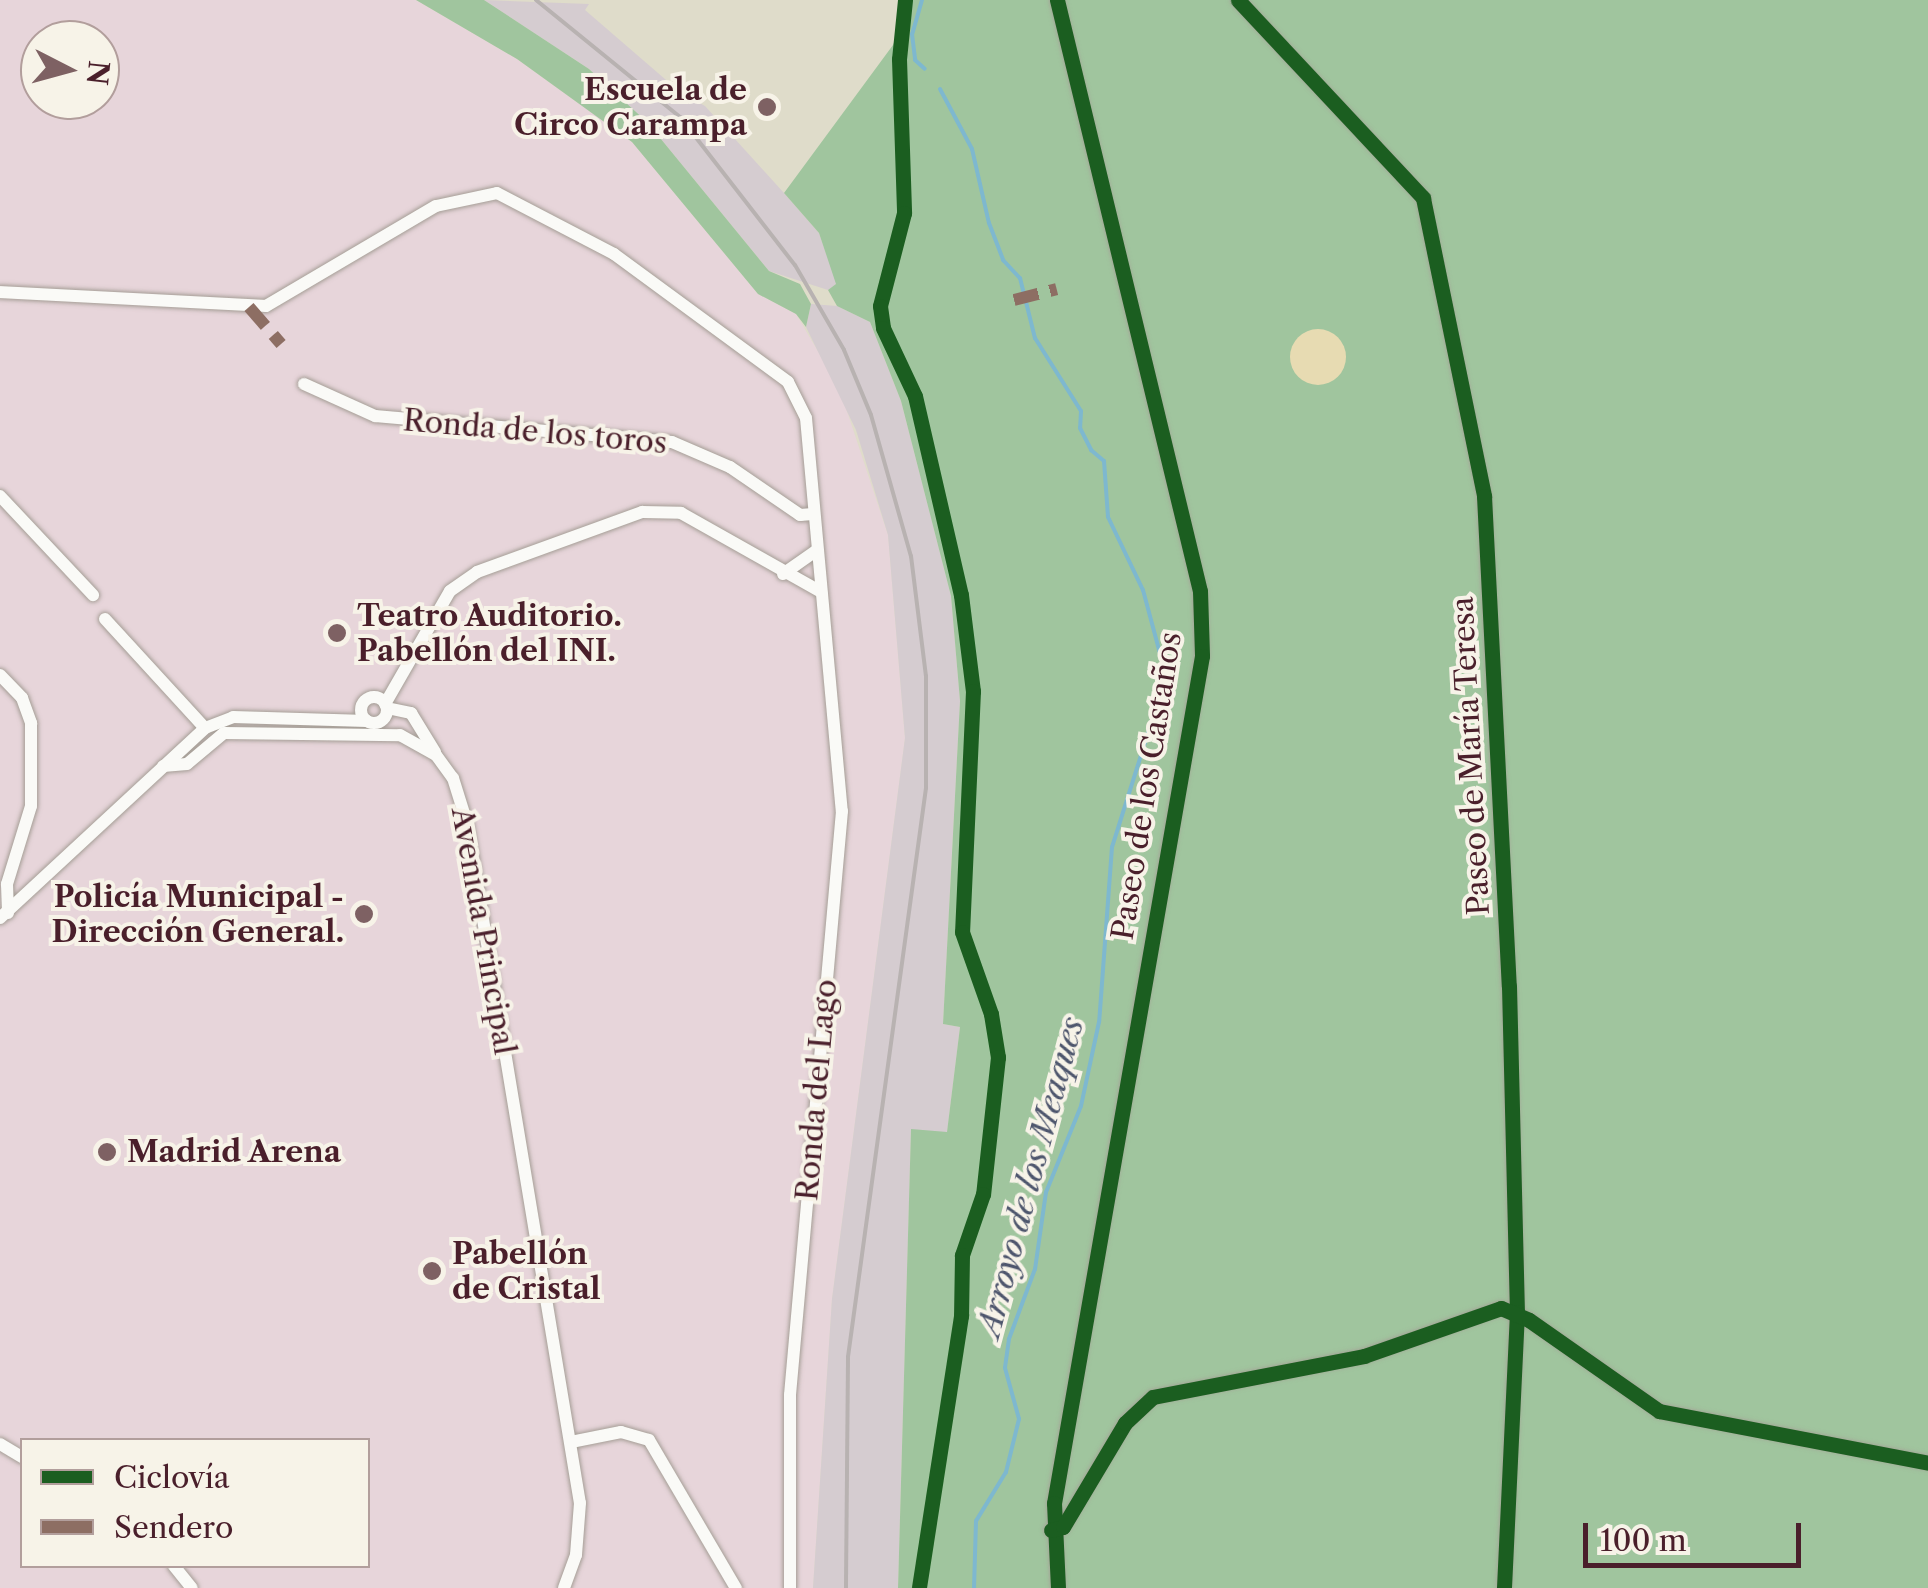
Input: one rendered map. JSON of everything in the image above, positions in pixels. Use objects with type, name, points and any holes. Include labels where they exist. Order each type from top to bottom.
[{"type":"street","name":"Paseo de los Castaños","points":[[1057,0],[1200,591],[1202,656],[1051,1530],[1058,1588]]},
{"type":"street","name":"Paseo de María Teresa","points":[[1238,0],[1392,158],[1426,206],[1484,496],[1508,970],[1517,1312],[1504,1588]]},
{"type":"street","name":"Ronda del Lago","points":[[0,292],[266,306],[436,206],[497,193],[614,254],[788,382],[806,418],[842,811],[790,1395],[790,1588]]},
{"type":"street","name":"Ronda de los toros","points":[[304,384],[374,416],[672,442],[730,467],[800,516],[814,514]]},
{"type":"street","points":[[0,496],[93,595]]},
{"type":"street","points":[[4,915],[205,728],[234,717],[383,720],[386,706],[450,590],[477,572],[642,512],[681,513],[782,574],[820,592]]},
{"type":"street","points":[[782,574],[816,550]]},
{"type":"street","points":[[105,620],[205,728]]},
{"type":"street","points":[[0,674],[22,698],[31,723],[31,806],[7,884],[4,915]]},
{"type":"street","points":[[338,719],[374,697],[386,706]]},
{"type":"street","points":[[361,706],[367,721]]},
{"type":"street","name":"Avenida Principal","points":[[386,706],[410,713],[453,778],[467,822],[571,1442],[581,1528],[564,1588]]},
{"type":"street","points":[[163,766],[186,764],[224,732],[400,735],[436,754]]},
{"type":"street","points":[[1051,1530],[1062,1527],[1125,1423],[1153,1397],[1364,1356],[1501,1308],[1517,1312],[1659,1411],[1928,1463]]},
{"type":"street","points":[[571,1442],[621,1432],[648,1440],[736,1588]]},
{"type":"street","points":[[176,1568],[192,1588]]},
{"type":"shaded area","points":[[0,0],[416,0],[517,59],[632,142],[758,294],[796,314],[839,387],[888,535],[905,738],[832,1299],[813,1588],[0,1588]]},
{"type":"shaded area","points":[[484,0],[589,4],[585,10],[680,92],[705,106],[784,193],[819,233],[837,284],[828,290],[769,271],[647,122],[589,69]]},
{"type":"shaded area","points":[[811,304],[837,306],[870,322],[901,401],[951,596],[960,701],[943,1024],[960,1027],[947,1133],[911,1130],[898,1588],[813,1588],[832,1299],[905,738],[888,535],[856,430],[806,327]]},
{"type":"green space","points":[[416,0],[484,0],[589,69],[647,122],[769,271],[800,284],[811,304],[806,327],[796,314],[758,294],[632,142],[517,59]]},
{"type":"green space","points":[[899,0],[1928,0],[1928,1588],[898,1588],[911,1129],[947,1132],[960,1027],[943,1024],[960,701],[951,596],[901,401],[870,322],[837,306],[828,290],[836,284],[819,233],[784,193],[893,45],[900,30]]},
{"type":"sand","points":[[1318,329],[1338,337],[1346,357],[1338,377],[1318,385],[1298,377],[1290,357],[1298,337]]},
{"type":"waterway","name":"Arroyo de los Meaques","points":[[922,0],[912,34],[915,60],[925,69]]},
{"type":"waterway","name":"Arroyo de los Meaques","points":[[940,89],[972,149],[989,223],[1003,260],[1020,278],[1035,338],[1081,411],[1080,428],[1091,450],[1104,461],[1108,517],[1143,590],[1166,676],[1112,847],[1099,1022],[1081,1106],[1046,1192],[1035,1269],[1009,1339],[1005,1368],[1019,1419],[1006,1472],[976,1521],[974,1588]]},
{"type":"railway","points":[[536,0],[680,117],[795,265],[844,350],[871,415],[911,556],[926,676],[926,788],[848,1357],[846,1588]]},
{"type":"marked path","points":[[1014,300],[1057,289]]},
{"type":"marked path","points":[[249,307],[281,344]]},
{"type":"cycle path","points":[[905,0],[899,59],[904,213],[880,306],[883,328],[915,396],[961,595],[973,691],[962,932],[991,1014],[998,1057],[983,1194],[962,1255],[961,1316],[919,1588]]},
{"type":"cycle path","points":[[1057,0],[1200,591],[1202,656],[1054,1503],[1058,1588]]},
{"type":"cycle path","points":[[1238,0],[1423,198],[1484,496],[1509,986],[1517,1312],[1504,1588]]},
{"type":"cycle path","points":[[1051,1530],[1063,1527],[1125,1423],[1153,1397],[1364,1356],[1501,1308],[1529,1320],[1659,1411],[1928,1463]]},
{"type":"place","name":"Escuela de Circo Carampa","points":[[767,107]]},
{"type":"place","name":"Teatro Auditorio. Pabellón del INI.","points":[[337,633]]},
{"type":"place","name":"Policía Municipal - Dirección General.","points":[[364,914]]},
{"type":"place","name":"Madrid Arena","points":[[107,1152]]},
{"type":"place","name":"Pabellón de Cristal","points":[[432,1271]]}]
